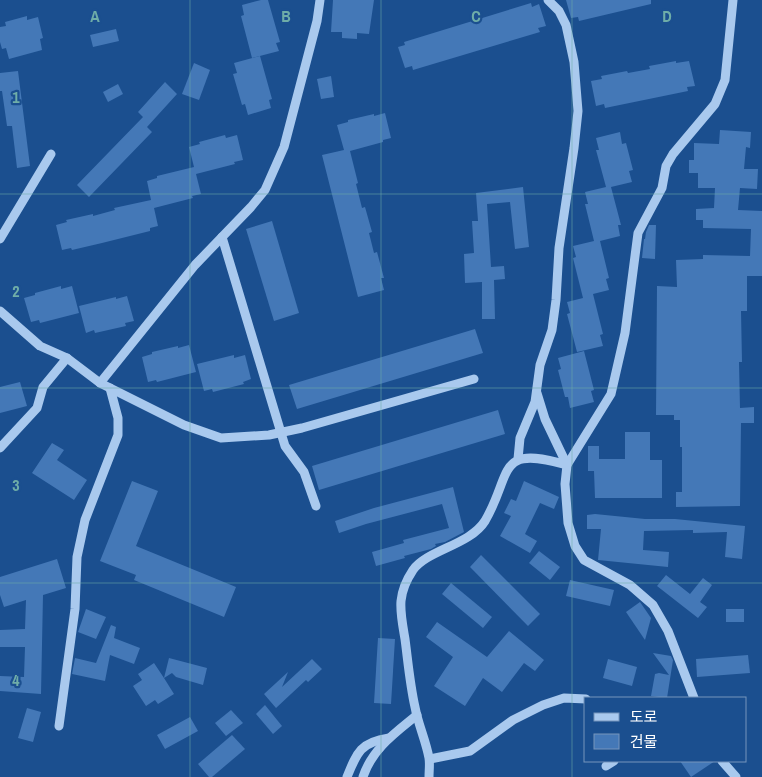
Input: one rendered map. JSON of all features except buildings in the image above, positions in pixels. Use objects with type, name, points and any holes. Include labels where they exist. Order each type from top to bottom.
[{"type":"street","points":[[100,383],[195,265],[251,207],[264,190],[284,146],[317,21],[320,0]]},
{"type":"street","points":[[518,459],[520,438],[535,402],[540,365],[553,322],[556,300],[558,248],[578,111],[574,62],[566,25],[559,11],[548,0]]},
{"type":"street","points":[[694,697],[668,631],[653,605],[630,585],[584,560],[575,546],[565,506],[565,484],[567,465],[611,394],[625,333],[638,233],[662,188],[666,166],[673,154],[715,104],[725,80],[734,0]]},
{"type":"street","points":[[0,239],[51,154]]},
{"type":"street","points":[[222,237],[284,446],[304,472],[316,506]]},
{"type":"street","points":[[0,311],[40,346],[67,358],[100,383],[184,425],[221,438],[269,435],[302,428],[474,379]]},
{"type":"street","points":[[0,448],[38,408],[43,387],[67,358]]},
{"type":"street","points":[[60,726],[75,609],[77,557],[85,520],[118,436],[118,418],[110,388]]},
{"type":"street","points":[[536,390],[545,419],[567,465]]},
{"type":"street","points":[[429,777],[430,759],[417,715],[403,627],[401,604],[403,589],[414,569],[422,562],[469,536],[482,525],[508,467],[518,459],[532,458],[567,465]]},
{"type":"street","points":[[685,697],[690,689]]},
{"type":"street","points":[[430,759],[470,751],[513,720],[544,705],[564,698],[584,699]]},
{"type":"street","points":[[363,777],[371,757],[389,738],[417,715]]},
{"type":"street","points":[[347,777],[352,764],[366,744],[374,740],[389,738]]},
{"type":"street","points":[[606,766],[612,762]]},
{"type":"street","points":[[723,762],[736,777]]}]
